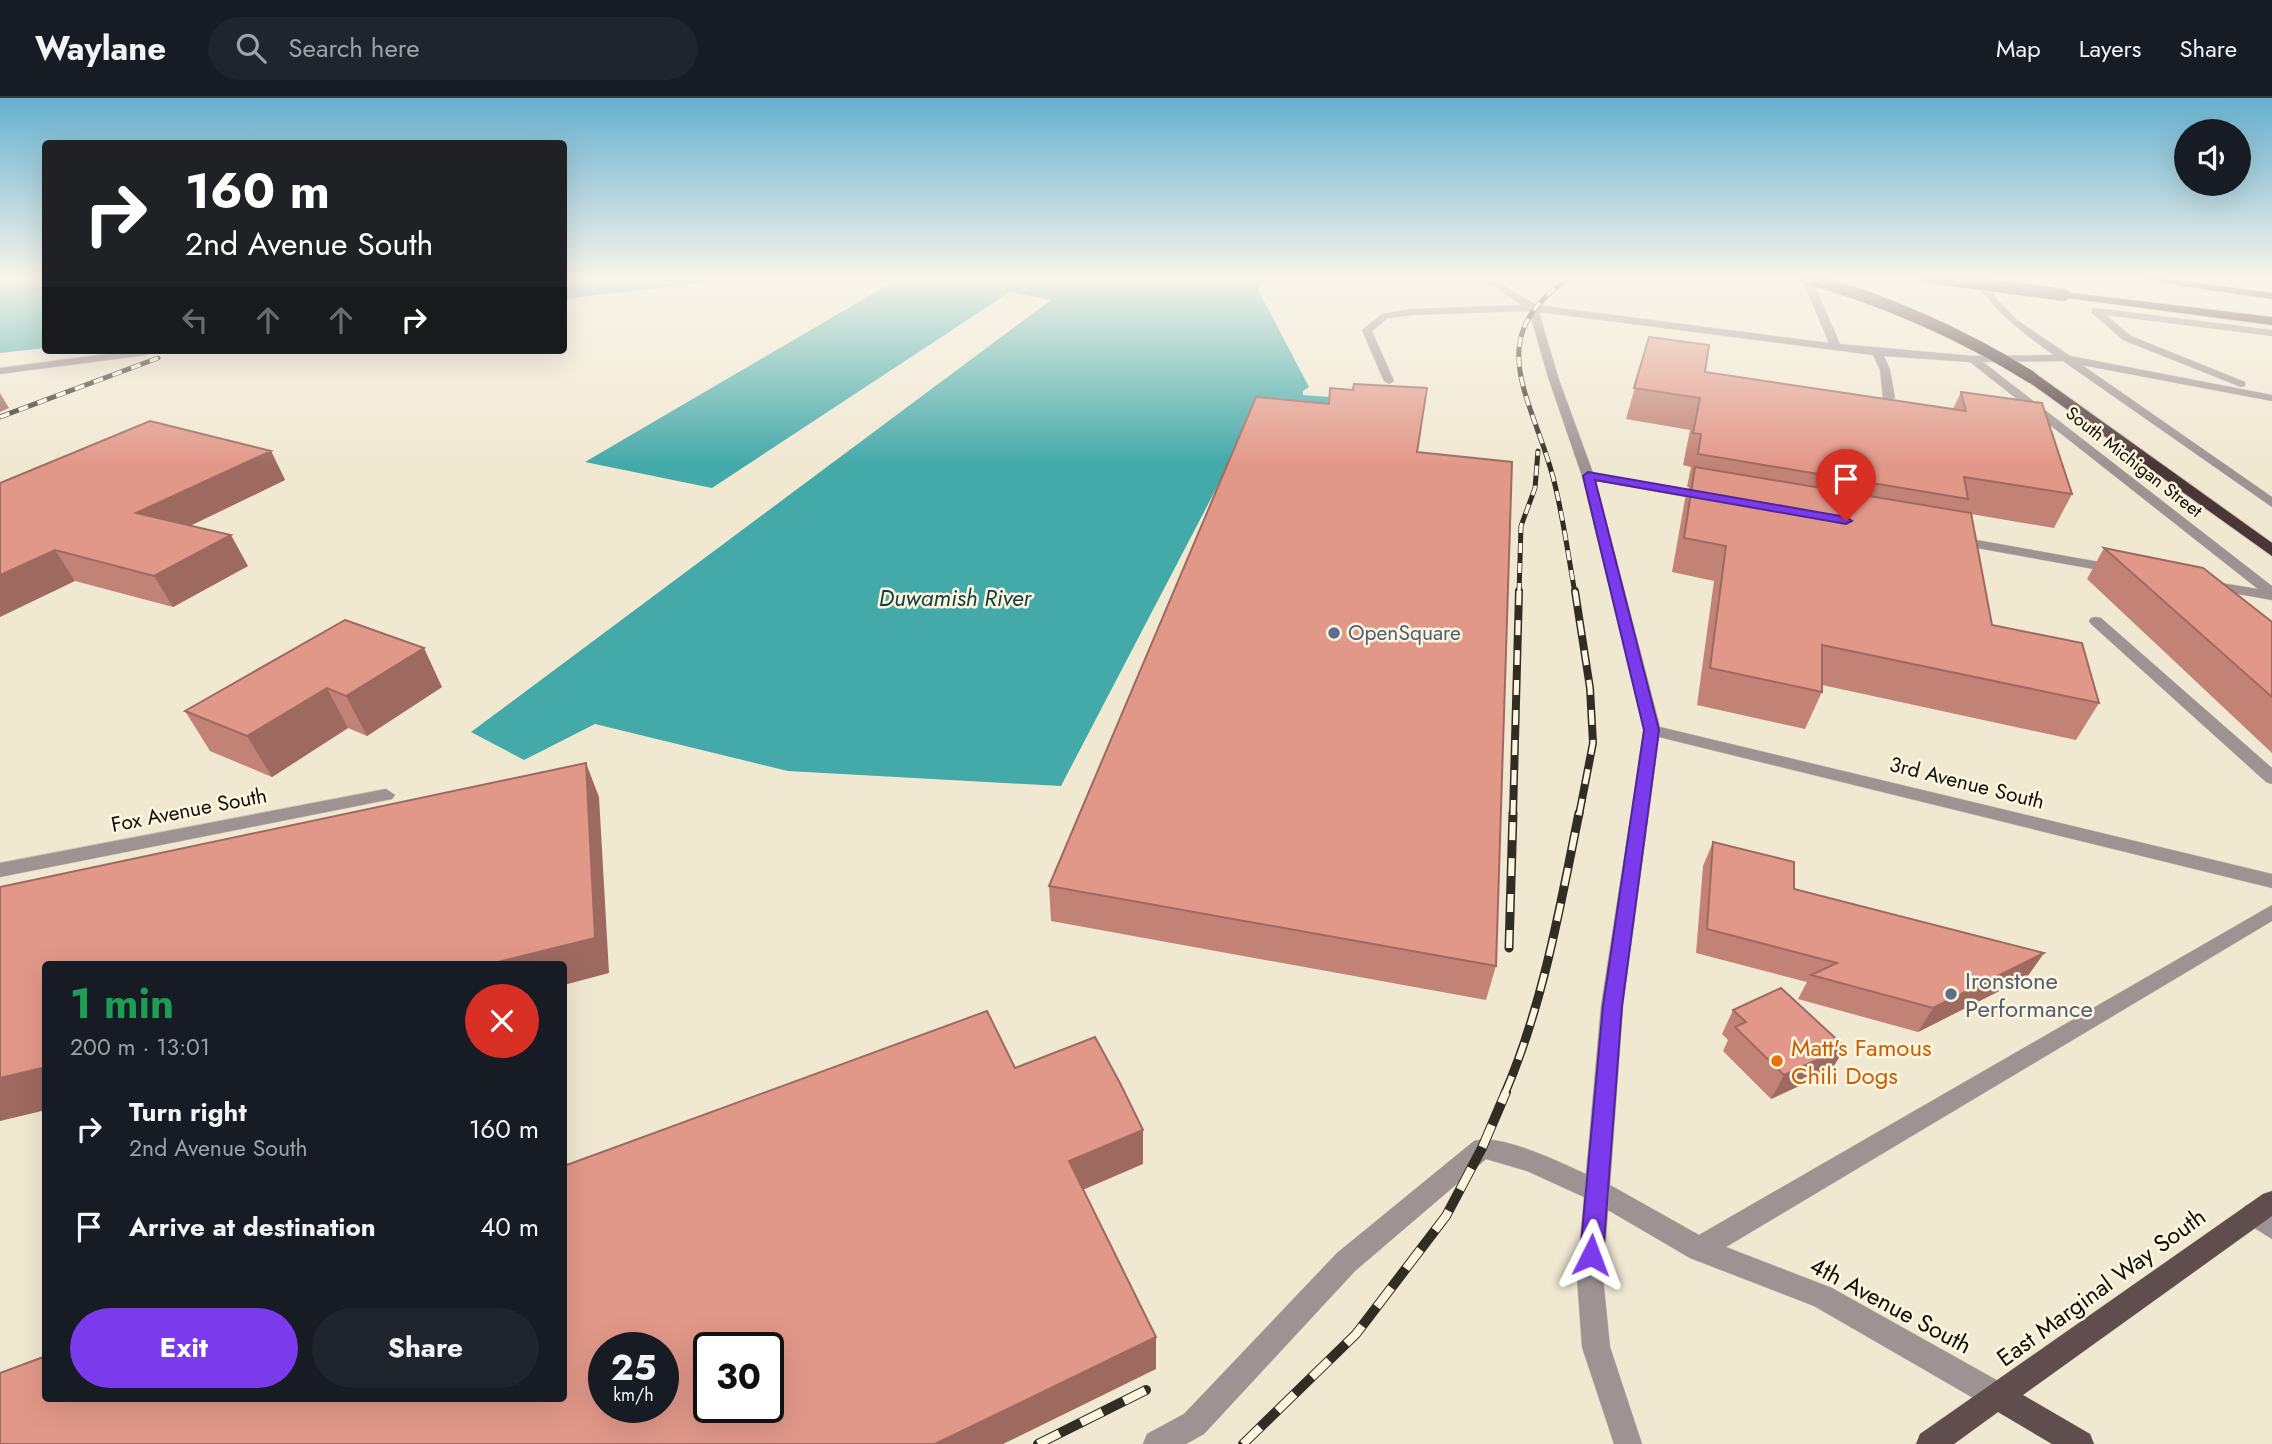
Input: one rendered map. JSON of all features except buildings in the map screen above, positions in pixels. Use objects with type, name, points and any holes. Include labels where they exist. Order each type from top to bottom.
[{"type":"highway","points":[[1972,340],[2031,377],[2272,551]]},
{"type":"main road","name":"East Marginal Way South","points":[[1930,1444],[2266,1215]]},
{"type":"main road","name":"4th Avenue South","points":[[1999,1397],[2080,1444]]},
{"type":"street","points":[[1371,340],[1389,381]]},
{"type":"street","points":[[1542,340],[1588,476],[1652,730],[1612,1006],[1590,1277],[1596,1347],[1628,1444]]},
{"type":"street","points":[[1780,340],[1877,352],[1973,359],[2062,358],[2272,397]]},
{"type":"street","points":[[1833,340],[1836,347]]},
{"type":"street","name":"South Michigan Street","points":[[2038,340],[2272,503]]},
{"type":"street","points":[[2131,340],[2272,397]]},
{"type":"street","points":[[1877,352],[1885,370],[1889,398]]},
{"type":"street","points":[[0,371],[131,354]]},
{"type":"street","name":"South Michigan Street","points":[[1973,359],[2272,594]]},
{"type":"street","points":[[1588,476],[1728,500]]},
{"type":"street","points":[[1945,538],[2136,572]]},
{"type":"street","points":[[2190,582],[2272,594]]},
{"type":"street","points":[[2096,621],[2272,778]]},
{"type":"street","name":"3rd Avenue South","points":[[1652,730],[2272,881]]},
{"type":"street","name":"Fox Avenue South","points":[[0,870],[386,795]]},
{"type":"street","points":[[1699,1249],[2272,912]]},
{"type":"street","name":"4th Avenue South","points":[[1157,1444],[1194,1424],[1346,1262],[1482,1148],[1531,1161],[1595,1190],[1699,1249],[1823,1297],[1999,1397]]},
{"type":"water","points":[[0,340],[42,340],[42,348],[0,353]]},
{"type":"water","name":"Duwamish River","points":[[794,340],[937,340],[712,488],[585,462]]},
{"type":"water","name":"Duwamish River","points":[[998,340],[1284,340],[1309,387],[1303,391],[1303,395],[1329,397],[1326,428],[1239,445],[1061,786],[788,771],[595,724],[524,760],[471,732]]},
{"type":"railway","points":[[1522,340],[1520,368],[1525,393],[1553,477],[1575,593]]},
{"type":"railway","points":[[0,417],[158,358]]},
{"type":"railway","points":[[1519,593],[1521,526],[1535,488],[1538,451]]},
{"type":"railway","points":[[1513,815],[1519,591]]},
{"type":"railway","points":[[1575,591],[1590,688],[1593,743],[1579,815]]},
{"type":"railway","points":[[1509,948],[1513,813]]},
{"type":"railway","points":[[1505,1093],[1540,991],[1579,813]]},
{"type":"railway","points":[[1243,1444],[1356,1334],[1446,1216],[1482,1148],[1506,1092]]},
{"type":"railway","points":[[1038,1444],[1146,1390]]},
{"type":"place","name":"OpenSquare","points":[[1334,633]]},
{"type":"place","name":"Ironstone Performance","points":[[1951,994]]},
{"type":"place","name":"Matt's Famous Chili Dogs","points":[[1777,1061]]},
{"type":"route","points":[[1591,1255],[1612,1006],[1652,730],[1588,476],[1846,521]]}]
